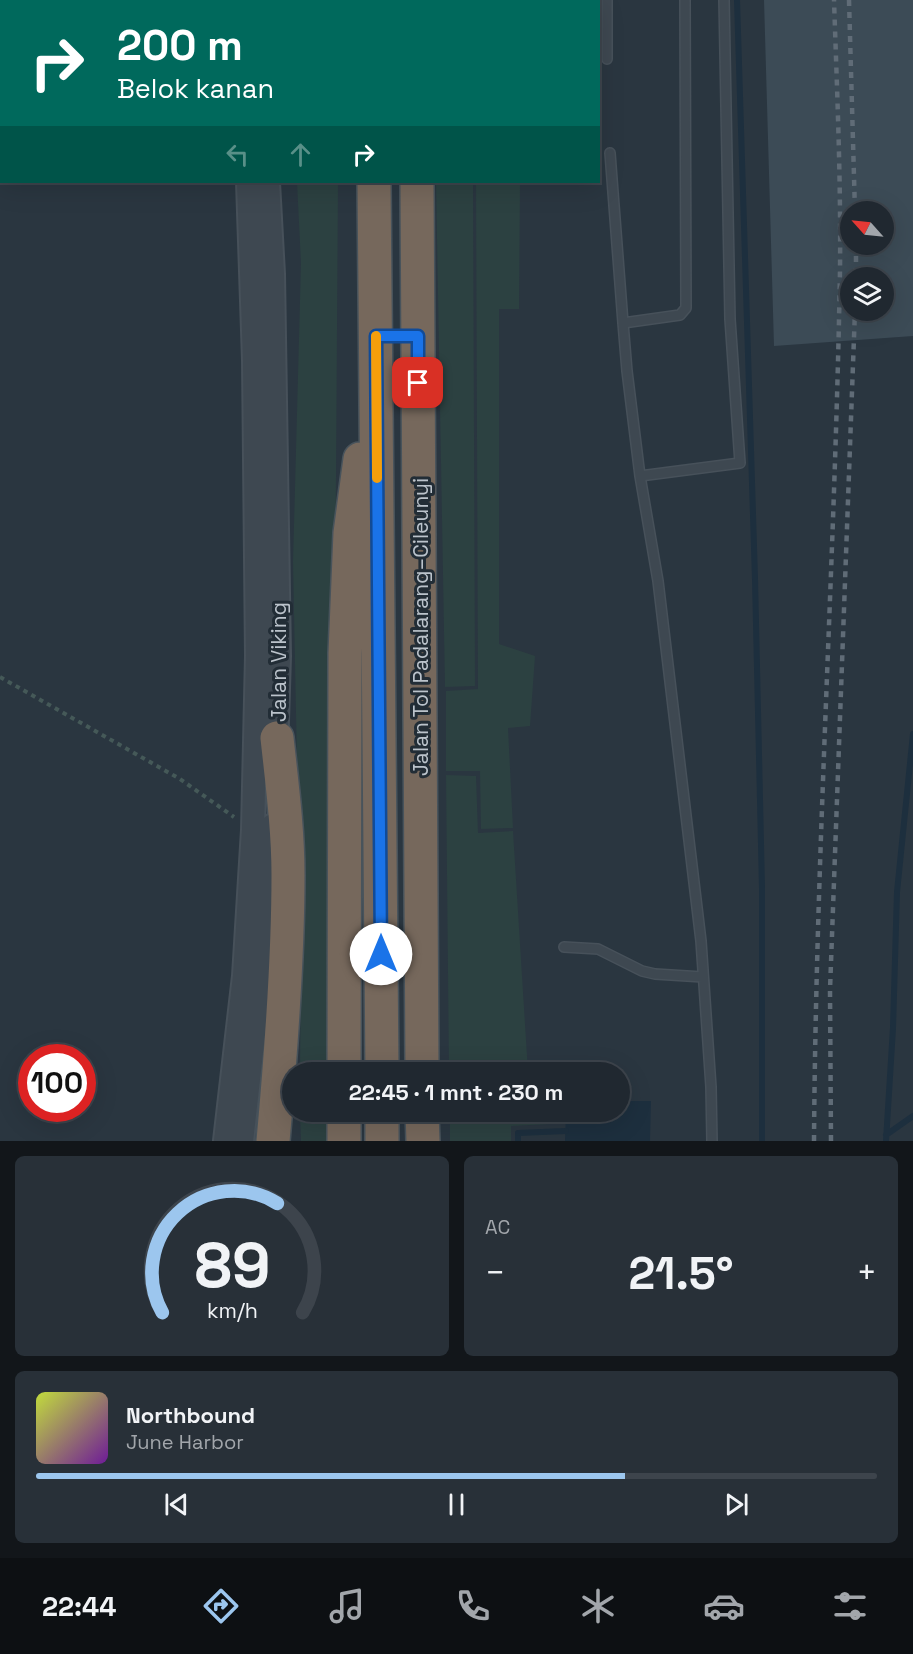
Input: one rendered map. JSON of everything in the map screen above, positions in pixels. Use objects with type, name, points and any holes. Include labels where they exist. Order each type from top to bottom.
[{"type":"highway","name":"Jalan Tol Padalarang–Cileunyi","points":[[374,183],[382,1062]]},
{"type":"highway","name":"Jalan Tol Padalarang–Cileunyi","points":[[417,183],[422,1062]]},
{"type":"highway","points":[[344,1062],[344,738],[350,533],[376,336],[418,336]]},
{"type":"highway","points":[[273,1141],[281,1046],[288,876],[286,819],[277,738]]},
{"type":"highway","points":[[344,1122],[344,1141]]},
{"type":"highway","points":[[382,1122],[382,1141]]},
{"type":"highway","points":[[422,1122],[423,1141]]},
{"type":"street","name":"Jalan Viking","points":[[225,1141],[243,976],[253,830],[256,656],[255,396],[248,183]]},
{"type":"street","name":"Jalan Viking","points":[[242,1141],[265,928],[277,738],[279,656],[273,286],[268,183]]},
{"type":"lane","points":[[607,0],[607,59]]},
{"type":"lane","points":[[623,323],[680,315],[686,308],[685,0]]},
{"type":"lane","points":[[640,476],[740,464],[730,319],[724,0]]},
{"type":"lane","points":[[610,153],[627,371],[640,476],[658,581],[701,941],[711,1087],[712,1141]]},
{"type":"lane","points":[[564,947],[597,950],[642,971],[655,974],[703,977]]},
{"type":"path","points":[[0,678],[180,779],[253,830]]},
{"type":"green space","points":[[297,183],[338,183],[332,1062],[300,1062],[301,965],[293,562],[301,263]]},
{"type":"green space","points":[[436,183],[473,183],[475,686],[445,687]]},
{"type":"green space","points":[[476,183],[520,183],[519,309],[499,309],[499,644],[535,656],[530,726],[508,728],[513,828],[481,829],[480,771],[446,771],[446,691],[478,689]]},
{"type":"green space","points":[[446,775],[476,776],[478,833],[513,831],[527,1062],[449,1062]]},
{"type":"green space","points":[[300,1122],[332,1122],[331,1141],[301,1141]]},
{"type":"green space","points":[[450,1122],[550,1122],[550,1124],[511,1126],[511,1141],[450,1141]]},
{"type":"water","points":[[630,1101],[651,1101],[650,1141],[565,1141],[566,1122],[630,1122]]},
{"type":"building","points":[[764,0],[913,0],[913,336],[774,346]]},
{"type":"waterway","points":[[737,0],[762,888],[762,1141]]},
{"type":"waterway","points":[[886,1141],[893,1028],[897,892],[913,734]]},
{"type":"waterway","points":[[886,1135],[913,1116]]},
{"type":"waterway","points":[[518,1141],[518,1133],[566,1131]]},
{"type":"railway","points":[[814,1141],[818,923],[840,270],[834,0]]},
{"type":"railway","points":[[849,0],[855,201]]},
{"type":"railway","points":[[856,255],[856,267]]},
{"type":"railway","points":[[831,1141],[830,990],[855,321]]},
{"type":"slow traffic","points":[[376,336],[377,478]]},
{"type":"route","points":[[381,954],[376,336],[418,336],[418,383]]}]
